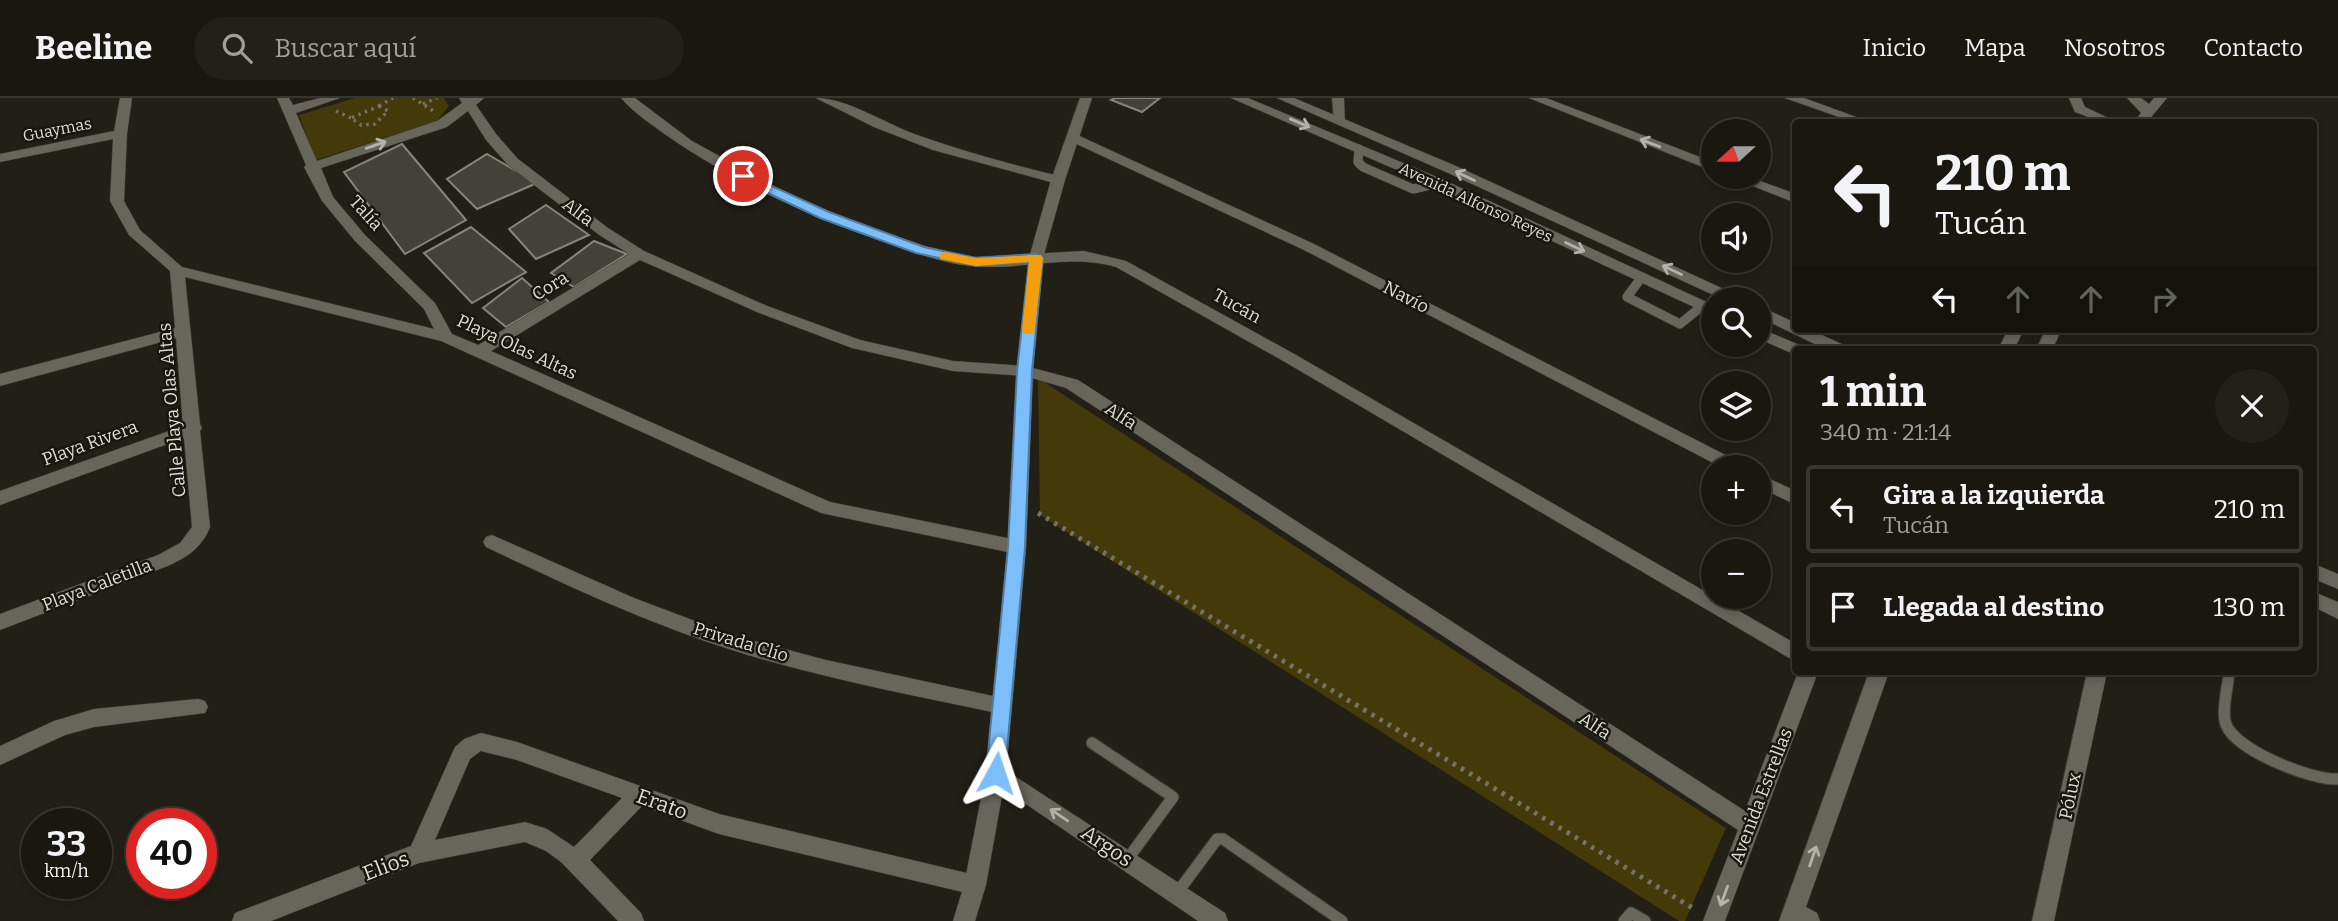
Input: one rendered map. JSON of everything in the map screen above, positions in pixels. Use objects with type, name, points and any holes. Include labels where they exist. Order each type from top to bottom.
[{"type":"street","name":"Playa Olas Altas","points":[[126,98],[120,134],[117,201],[134,232],[177,270],[446,337],[818,505],[1017,547]]},
{"type":"street","points":[[285,105],[334,98]]},
{"type":"street","name":"Tucán","points":[[627,98],[675,135],[743,176],[870,233],[921,250],[964,260],[999,262],[1078,254],[1099,256],[1121,264],[1301,364],[1792,652]]},
{"type":"street","points":[[822,98],[869,121],[937,147],[1058,180]]},
{"type":"street","points":[[964,921],[975,885],[996,773],[1017,547],[1025,371],[1036,258],[1058,180],[1086,98]]},
{"type":"street","name":"Avenida Alfonso Reyes","points":[[1237,98],[1438,184],[1701,306]]},
{"type":"street","name":"Avenida Alfonso Reyes","points":[[1283,98],[1340,121],[1707,287]]},
{"type":"street","points":[[1338,98],[1340,121]]},
{"type":"street","points":[[1535,98],[1701,162]]},
{"type":"street","points":[[1791,98],[1855,119]]},
{"type":"street","points":[[2061,98],[2075,100],[2092,119]]},
{"type":"street","points":[[2133,98],[2143,105],[2143,119]]},
{"type":"street","points":[[2144,119],[2161,98]]},
{"type":"street","points":[[311,167],[442,124],[471,100]]},
{"type":"street","name":"Alfa","points":[[471,100],[491,137],[513,162],[603,232],[639,254],[762,309],[857,344],[953,366],[1025,371],[1072,384],[1749,825]]},
{"type":"street","name":"Talía","points":[[285,105],[327,198],[360,238],[430,306],[446,337]]},
{"type":"street","name":"Guaymas","points":[[0,158],[120,134]]},
{"type":"street","name":"Navío","points":[[1073,137],[1309,247],[1711,455]]},
{"type":"street","points":[[1768,189],[1792,198]]},
{"type":"street","name":"Cora","points":[[480,351],[639,254]]},
{"type":"street","name":"Calle Playa Olas Altas","points":[[177,270],[194,428],[201,527],[192,544]]},
{"type":"street","points":[[1771,317],[1792,327]]},
{"type":"street","points":[[0,380],[184,331]]},
{"type":"street","points":[[1804,333],[1832,346]]},
{"type":"street","points":[[1771,339],[1792,348]]},
{"type":"street","name":"Playa Rivera","points":[[0,498],[194,428]]},
{"type":"street","points":[[1771,486],[1792,497]]},
{"type":"street","name":"Privada Clío","points":[[492,542],[589,588],[766,653],[1002,706]]},
{"type":"street","name":"Playa Caletilla","points":[[0,622],[164,560],[192,544]]},
{"type":"street","points":[[2317,572],[2338,582]]},
{"type":"street","points":[[2317,600],[2338,611]]},
{"type":"street","name":"Avenida Estrellas","points":[[1708,917],[1749,825],[1807,675]]},
{"type":"street","points":[[1797,918],[1879,675]]},
{"type":"street","name":"Pólux","points":[[2043,921],[2096,675]]},
{"type":"street","points":[[0,756],[61,727],[94,718],[198,707]]},
{"type":"street","name":"Erato","points":[[419,853],[462,753],[475,743],[481,742],[517,751],[638,796],[757,835],[975,885]]},
{"type":"street","name":"Argos","points":[[996,773],[1217,921]]},
{"type":"street","points":[[633,921],[576,860],[638,796]]},
{"type":"street","name":"Elios","points":[[243,921],[419,853],[515,833],[534,833],[576,860]]},
{"type":"lane","points":[[1641,278],[1627,296],[1680,324],[1701,313]]},
{"type":"lane","points":[[2229,675],[2225,722],[2232,735],[2312,777],[2328,781],[2338,779]]},
{"type":"lane","points":[[1092,743],[1173,797],[1127,860]]},
{"type":"lane","points":[[1177,893],[1217,839],[1223,839],[1342,921]]},
{"type":"lane","points":[[1624,921],[1631,913],[1645,921]]},
{"type":"path","points":[[379,106],[388,111],[383,120],[373,125],[356,124],[351,118],[393,98]]},
{"type":"path","points":[[423,104],[437,98]]},
{"type":"path","points":[[1020,502],[1708,917]]},
{"type":"shaded area","points":[[355,98],[444,98],[449,106],[437,121],[316,160],[299,115]]},
{"type":"shaded area","points":[[1038,378],[1726,828],[1685,921],[1679,921],[1040,515]]},
{"type":"building","points":[[1160,98],[1142,112],[1111,100]]},
{"type":"building","points":[[402,144],[466,220],[405,254],[344,172]]},
{"type":"building","points":[[487,154],[537,183],[477,209],[447,179]]},
{"type":"building","points":[[546,205],[589,235],[536,259],[509,229]]},
{"type":"building","points":[[471,227],[526,272],[472,303],[424,253]]},
{"type":"building","points":[[594,241],[627,254],[574,287],[551,273]]},
{"type":"building","points":[[522,278],[549,302],[506,327],[483,308]]},
{"type":"slow traffic","points":[[945,257],[976,262],[1036,258],[1029,330]]},
{"type":"route","points":[[743,176],[782,196],[870,233],[953,259],[999,262],[1036,258],[1025,371],[1017,547],[996,773]]}]
